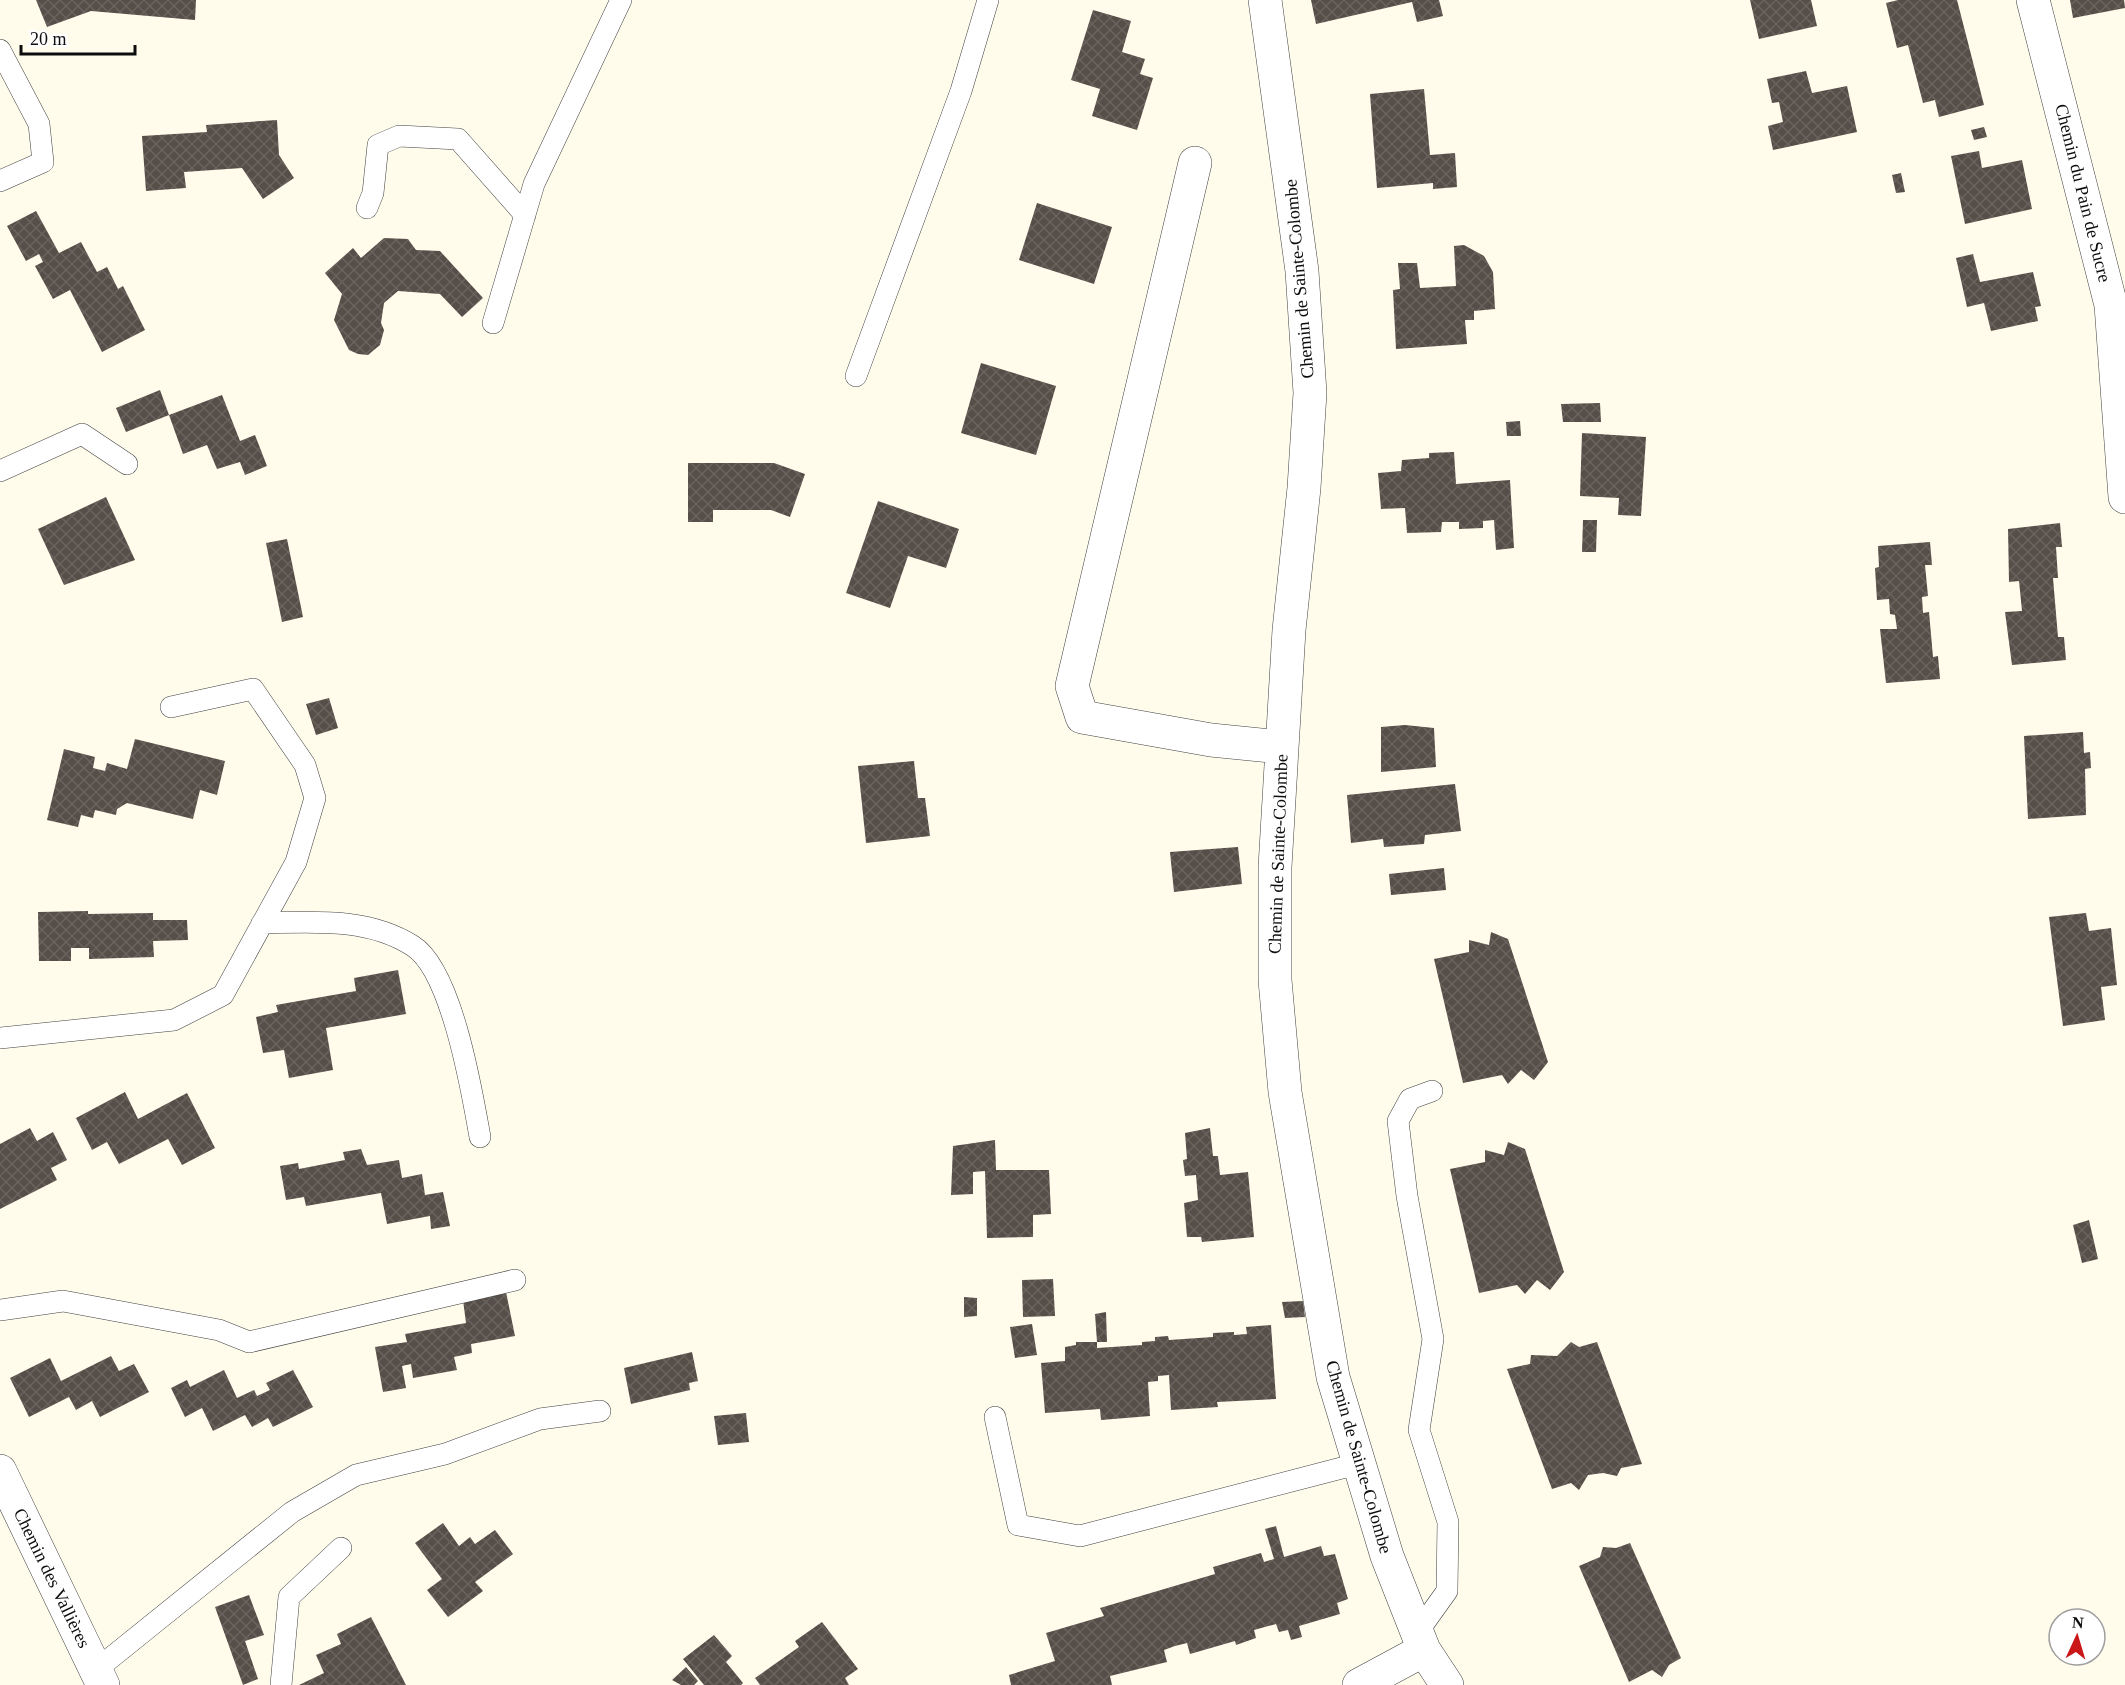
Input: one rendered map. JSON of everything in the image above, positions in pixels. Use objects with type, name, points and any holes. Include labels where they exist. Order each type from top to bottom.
[{"type":"street","name":"Chemin de Sainte-Colombe","points":[[1264,0],[1302,271],[1310,393],[1281,747],[1275,867],[1275,968],[1284,1092],[1333,1377],[1357,1464],[1387,1556],[1420,1641],[1447,1685]]},
{"type":"street","name":"Chemin du Pain de Sucre","points":[[2033,0],[2111,305],[2125,496]]},
{"type":"street","points":[[1195,163],[1072,686],[1082,717],[1211,740],[1281,747]]},
{"type":"street","name":"Chemin des Vallières","points":[[0,1471],[100,1677]]},
{"type":"street","points":[[1359,1685],[1420,1641]]},
{"type":"lane","points":[[493,323],[534,184],[621,0]]},
{"type":"lane","points":[[856,376],[961,91],[988,0]]},
{"type":"lane","points":[[0,50],[39,124],[43,162],[0,181]]},
{"type":"lane","points":[[367,208],[374,193],[378,145],[399,136],[458,139],[525,215]]},
{"type":"lane","points":[[0,471],[82,434],[128,464]]},
{"type":"lane","points":[[0,1038],[174,1020],[223,994],[296,862],[315,798],[305,765],[253,689],[171,707]]},
{"type":"lane","points":[[262,923],[337,921],[390,934],[416,947],[436,974],[465,1055],[480,1137]]},
{"type":"lane","points":[[1420,1641],[1447,1591],[1448,1522],[1419,1430],[1433,1339],[1407,1197],[1398,1121],[1410,1099],[1432,1090]]},
{"type":"lane","points":[[0,1310],[63,1301],[219,1330],[249,1342],[515,1280]]},
{"type":"lane","points":[[100,1677],[292,1512],[356,1475],[445,1454],[540,1419],[600,1411]]},
{"type":"lane","points":[[995,1417],[1018,1526],[1080,1536],[1357,1464]]},
{"type":"lane","points":[[281,1685],[289,1597],[341,1548]]},
{"type":"building","points":[[36,0],[196,0],[195,20],[91,11],[47,27]]},
{"type":"building","points":[[1311,0],[1439,0],[1443,16],[1417,22],[1412,2],[1316,24]]},
{"type":"building","points":[[1750,0],[1811,0],[1817,26],[1759,39]]},
{"type":"building","points":[[1898,0],[1957,0],[1984,105],[1939,117],[1935,100],[1923,103],[1908,45],[1897,48],[1886,3]]},
{"type":"building","points":[[2070,0],[2124,0],[2125,8],[2073,18]]},
{"type":"building","points":[[1093,10],[1131,21],[1122,52],[1145,59],[1140,74],[1153,78],[1137,130],[1092,116],[1100,89],[1071,80]]},
{"type":"building","points":[[1806,71],[1812,93],[1847,86],[1857,132],[1773,150],[1768,126],[1783,122],[1779,102],[1772,103],[1767,79]]},
{"type":"building","points":[[1424,89],[1430,155],[1455,153],[1457,187],[1433,189],[1433,183],[1377,188],[1370,94]]},
{"type":"building","points":[[277,120],[279,155],[294,178],[263,199],[242,168],[184,172],[186,188],[146,191],[142,136],[207,132],[206,125]]},
{"type":"building","points":[[1984,127],[1987,137],[1974,140],[1971,130]]},
{"type":"building","points":[[1979,151],[1982,168],[2022,160],[2032,209],[1965,224],[1951,156]]},
{"type":"building","points":[[1901,173],[1905,192],[1896,193],[1892,175]]},
{"type":"building","points":[[1037,203],[1112,227],[1094,284],[1019,260]]},
{"type":"building","points":[[36,211],[59,253],[81,242],[97,272],[107,267],[118,289],[123,286],[145,330],[102,352],[70,290],[53,299],[35,266],[43,262],[39,254],[26,261],[7,226]]},
{"type":"building","points":[[384,238],[408,239],[416,250],[440,251],[483,298],[462,317],[440,294],[398,291],[384,303],[381,323],[384,330],[380,345],[368,355],[358,354],[349,350],[334,320],[342,294],[325,273],[353,248],[361,258]]},
{"type":"building","points":[[1464,245],[1484,256],[1493,272],[1495,309],[1474,311],[1474,320],[1465,320],[1467,344],[1396,349],[1393,290],[1400,289],[1398,263],[1417,263],[1420,288],[1456,286],[1454,246]]},
{"type":"building","points":[[1973,254],[1980,282],[2033,272],[2041,306],[2035,307],[2038,321],[1991,331],[1984,303],[1967,307],[1956,258]]},
{"type":"building","points":[[981,363],[1056,386],[1036,455],[961,433]]},
{"type":"building","points":[[160,390],[169,415],[126,432],[116,408]]},
{"type":"building","points":[[222,395],[240,441],[255,435],[267,466],[245,475],[240,462],[217,469],[207,445],[183,454],[169,415]]},
{"type":"building","points":[[1600,403],[1601,422],[1563,422],[1561,404]]},
{"type":"building","points":[[1520,421],[1521,436],[1507,436],[1506,422]]},
{"type":"building","points":[[1582,433],[1646,437],[1641,516],[1618,515],[1619,498],[1580,496]]},
{"type":"building","points":[[1454,452],[1456,484],[1510,480],[1514,548],[1496,550],[1494,520],[1483,521],[1483,528],[1459,529],[1459,522],[1442,522],[1441,532],[1407,533],[1405,508],[1381,509],[1378,473],[1401,471],[1402,460],[1429,458],[1429,453]]},
{"type":"building","points":[[688,463],[774,463],[805,474],[790,517],[771,510],[713,510],[713,522],[688,522]]},
{"type":"building","points":[[106,497],[135,560],[64,585],[38,529]]},
{"type":"building","points":[[878,501],[959,529],[946,568],[908,556],[890,608],[846,593]]},
{"type":"building","points":[[1583,520],[1597,520],[1596,552],[1582,552]]},
{"type":"building","points":[[2060,523],[2062,547],[2056,547],[2058,578],[2053,578],[2058,637],[2064,637],[2066,660],[2012,665],[2005,612],[2022,611],[2019,581],[2009,582],[2008,529]]},
{"type":"building","points":[[287,539],[303,617],[282,622],[266,543]]},
{"type":"building","points":[[1930,542],[1932,565],[1925,565],[1928,596],[1922,597],[1923,613],[1929,612],[1933,657],[1938,656],[1940,679],[1886,683],[1880,629],[1897,629],[1895,615],[1890,614],[1889,599],[1877,600],[1875,568],[1879,567],[1878,546]]},
{"type":"building","points":[[329,698],[338,728],[316,735],[306,704]]},
{"type":"building","points":[[1405,725],[1434,728],[1436,767],[1381,772],[1381,727]]},
{"type":"building","points":[[2083,732],[2084,753],[2090,752],[2091,768],[2085,769],[2086,815],[2028,819],[2024,736]]},
{"type":"building","points":[[135,739],[225,761],[217,795],[200,790],[193,819],[127,803],[117,809],[116,815],[95,810],[93,818],[81,815],[78,827],[47,820],[64,749],[95,757],[93,768],[105,771],[107,763],[127,769]]},
{"type":"building","points":[[914,761],[918,798],[925,798],[930,836],[866,843],[858,766]]},
{"type":"building","points":[[1455,784],[1461,831],[1425,835],[1424,844],[1384,847],[1383,839],[1351,843],[1347,795]]},
{"type":"building","points":[[1238,847],[1242,884],[1174,892],[1170,852]]},
{"type":"building","points":[[1444,868],[1446,890],[1391,895],[1389,874]]},
{"type":"building","points":[[88,911],[88,914],[153,913],[153,920],[187,920],[188,940],[153,941],[154,957],[89,959],[89,948],[71,948],[71,961],[39,961],[38,912]]},
{"type":"building","points":[[2086,913],[2089,931],[2111,928],[2117,985],[2101,987],[2105,1020],[2063,1026],[2049,917]]},
{"type":"building","points":[[1491,932],[1508,939],[1548,1062],[1534,1080],[1521,1070],[1508,1084],[1502,1075],[1463,1083],[1434,959],[1469,952],[1469,940],[1489,945]]},
{"type":"building","points":[[398,970],[406,1014],[326,1028],[333,1070],[289,1078],[284,1050],[263,1053],[256,1017],[278,1012],[276,1005],[356,991],[354,978]]},
{"type":"building","points":[[125,1092],[138,1119],[187,1093],[215,1148],[182,1165],[168,1139],[119,1164],[107,1142],[92,1150],[76,1118]]},
{"type":"building","points":[[30,1128],[37,1141],[53,1132],[67,1160],[51,1168],[57,1180],[0,1209],[0,1144]]},
{"type":"building","points":[[1210,1128],[1213,1156],[1218,1156],[1220,1175],[1248,1172],[1254,1237],[1202,1242],[1201,1237],[1187,1237],[1184,1203],[1198,1200],[1196,1175],[1185,1176],[1183,1160],[1187,1159],[1185,1133]]},
{"type":"building","points":[[995,1140],[996,1170],[1049,1170],[1051,1214],[1033,1215],[1033,1237],[987,1238],[985,1171],[973,1172],[973,1194],[951,1195],[953,1146]]},
{"type":"building","points":[[1508,1142],[1525,1149],[1564,1272],[1550,1290],[1537,1280],[1525,1294],[1517,1285],[1479,1293],[1450,1169],[1485,1162],[1485,1150],[1504,1155]]},
{"type":"building","points":[[361,1149],[367,1165],[399,1160],[402,1178],[422,1174],[425,1195],[443,1192],[450,1226],[431,1229],[430,1216],[387,1224],[381,1193],[306,1206],[304,1197],[286,1200],[280,1166],[298,1163],[299,1169],[345,1160],[343,1152]]},
{"type":"building","points":[[2089,1220],[2098,1259],[2082,1263],[2073,1225]]},
{"type":"building","points":[[1053,1279],[1055,1316],[1023,1317],[1022,1280]]},
{"type":"building","points":[[506,1292],[515,1336],[471,1344],[472,1353],[454,1357],[457,1370],[413,1378],[411,1364],[402,1366],[406,1388],[383,1392],[375,1347],[407,1342],[405,1334],[466,1323],[463,1300]]},
{"type":"building","points":[[964,1297],[977,1298],[977,1316],[964,1317]]},
{"type":"building","points":[[1303,1301],[1305,1317],[1285,1318],[1282,1302]]},
{"type":"building","points":[[1106,1312],[1107,1342],[1097,1342],[1095,1314]]},
{"type":"building","points":[[1032,1324],[1037,1355],[1015,1358],[1010,1327]]},
{"type":"building","points":[[1271,1325],[1276,1399],[1217,1402],[1218,1407],[1171,1410],[1169,1375],[1158,1376],[1158,1381],[1148,1382],[1150,1416],[1101,1420],[1100,1409],[1045,1413],[1041,1363],[1065,1361],[1065,1347],[1076,1345],[1076,1342],[1097,1342],[1097,1348],[1142,1345],[1142,1342],[1155,1341],[1155,1337],[1168,1336],[1169,1340],[1213,1337],[1213,1333],[1247,1334],[1246,1327]]},
{"type":"building","points":[[1571,1342],[1579,1347],[1597,1342],[1642,1464],[1621,1468],[1617,1476],[1603,1473],[1588,1475],[1579,1490],[1571,1483],[1552,1489],[1507,1369],[1530,1364],[1531,1355],[1557,1356]]},
{"type":"building","points":[[692,1352],[698,1381],[689,1383],[690,1390],[631,1404],[624,1368]]},
{"type":"building","points":[[111,1356],[119,1371],[134,1364],[149,1392],[100,1417],[92,1401],[76,1410],[69,1397],[29,1417],[10,1378],[50,1358],[61,1381]]},
{"type":"building","points":[[224,1370],[237,1398],[254,1390],[257,1396],[270,1390],[266,1383],[293,1370],[313,1407],[273,1427],[268,1418],[252,1427],[245,1415],[213,1431],[202,1408],[185,1417],[171,1388],[187,1380],[190,1387]]},
{"type":"building","points":[[746,1413],[749,1442],[718,1445],[714,1416]]},
{"type":"building","points":[[443,1523],[459,1546],[470,1537],[475,1544],[495,1530],[513,1554],[475,1582],[483,1591],[448,1617],[427,1590],[442,1579],[415,1543]]},
{"type":"building","points":[[1276,1526],[1284,1557],[1321,1546],[1324,1556],[1335,1554],[1348,1599],[1337,1603],[1340,1614],[1299,1626],[1302,1637],[1291,1640],[1288,1630],[1279,1632],[1276,1624],[1254,1630],[1256,1638],[1236,1645],[1235,1641],[1190,1654],[1187,1643],[1175,1646],[1164,1650],[1167,1662],[1110,1676],[1112,1685],[1011,1685],[1009,1675],[1055,1661],[1046,1633],[1104,1616],[1100,1608],[1215,1574],[1213,1567],[1261,1553],[1264,1562],[1274,1559],[1265,1529]]},
{"type":"building","points":[[1630,1543],[1681,1658],[1669,1665],[1662,1677],[1652,1670],[1629,1682],[1579,1566],[1600,1557],[1603,1547],[1616,1548]]},
{"type":"building","points":[[249,1595],[264,1635],[245,1641],[258,1679],[243,1685],[215,1607]]},
{"type":"building","points":[[371,1617],[406,1685],[299,1685],[324,1673],[316,1655],[341,1644],[337,1634]]},
{"type":"building","points":[[822,1622],[858,1669],[845,1678],[849,1685],[760,1685],[755,1678],[799,1647],[795,1641]]},
{"type":"building","points":[[714,1635],[732,1656],[726,1662],[743,1683],[741,1685],[704,1685],[683,1659]]},
{"type":"building","points":[[686,1667],[698,1681],[694,1685],[681,1685],[672,1680]]}]
